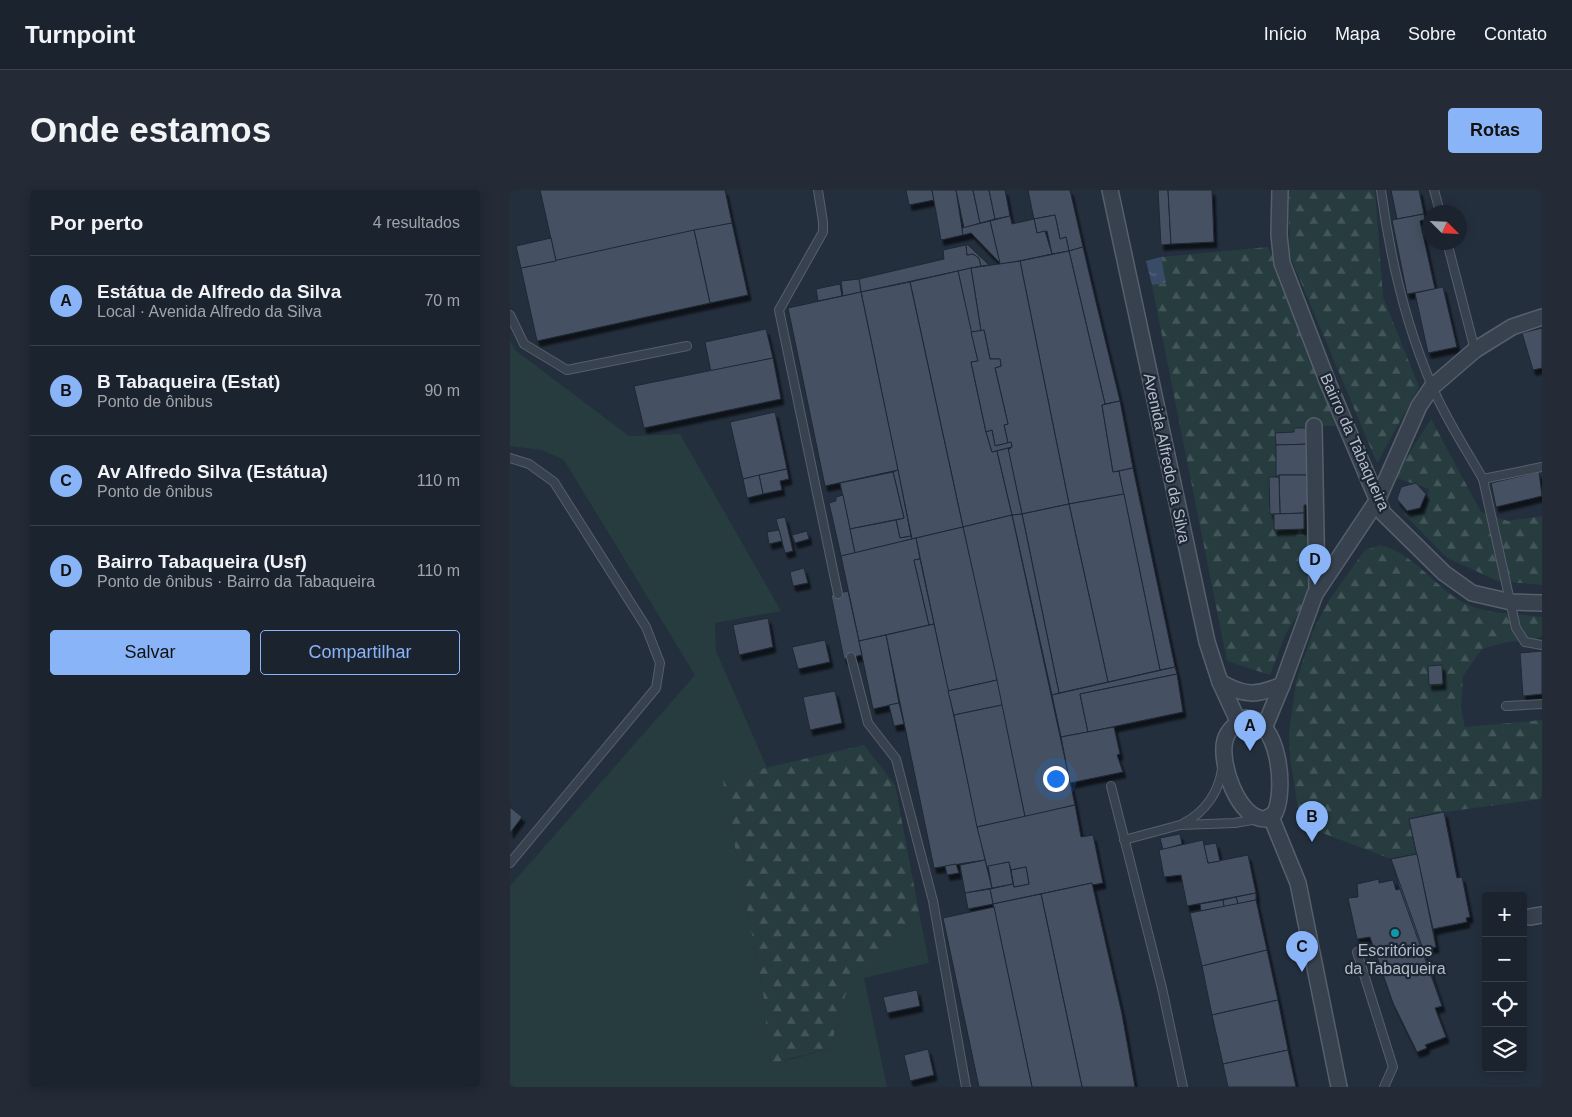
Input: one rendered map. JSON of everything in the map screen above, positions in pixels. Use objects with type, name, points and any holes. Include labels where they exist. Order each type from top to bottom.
[{"type":"street","name":"Avenida Alfredo da Silva","points":[[1110,190],[1207,642],[1220,682],[1238,721]]},
{"type":"street","name":"Bairro da Tabaqueira","points":[[1280,190],[1279,235],[1282,263],[1328,383],[1383,513],[1444,573],[1472,593],[1511,602],[1542,603]]},
{"type":"street","points":[[1264,726],[1282,686],[1301,626],[1317,589],[1378,501],[1419,406],[1432,387],[1475,350],[1512,327],[1542,317]]},
{"type":"street","points":[[1314,426],[1317,589]]},
{"type":"street","points":[[1220,682],[1231,689],[1254,694],[1264,693],[1282,686]]},
{"type":"street","points":[[1252,718],[1264,726],[1271,736],[1280,783],[1278,806],[1265,818],[1251,816],[1238,800],[1230,780],[1225,755],[1225,740],[1238,721],[1252,718]]},
{"type":"street","points":[[1265,818],[1298,883],[1338,1087]]},
{"type":"lane","points":[[818,190],[823,232],[778,310],[838,594]]},
{"type":"lane","points":[[1382,190],[1388,245],[1400,299],[1432,387],[1483,480],[1519,636],[1533,645],[1542,645]]},
{"type":"lane","points":[[1434,190],[1438,205]]},
{"type":"lane","points":[[1449,250],[1475,350]]},
{"type":"lane","points":[[510,315],[524,344],[531,350],[567,370],[687,346]]},
{"type":"lane","points":[[510,458],[529,464],[554,482],[646,627],[660,662],[656,688],[510,863]]},
{"type":"lane","points":[[1483,480],[1542,467]]},
{"type":"lane","points":[[851,657],[868,723],[896,759],[933,901],[966,1087]]},
{"type":"lane","points":[[1506,706],[1542,704]]},
{"type":"lane","points":[[1124,840],[1180,824],[1202,812],[1221,777],[1225,755]]},
{"type":"lane","points":[[1111,786],[1162,988],[1183,1087]]},
{"type":"lane","points":[[1180,824],[1235,823],[1265,818]]},
{"type":"lane","points":[[1357,952],[1393,1067],[1384,1087]]},
{"type":"green space","points":[[1288,190],[1375,190],[1383,297],[1419,387],[1377,463],[1290,256]]},
{"type":"green space","points":[[1268,247],[1346,426],[1314,426],[1314,589],[1286,633],[1270,675],[1227,661],[1152,285],[1166,283],[1161,257]]},
{"type":"green space","points":[[510,341],[515,350],[629,436],[680,434],[781,611],[715,623],[716,651],[767,768],[723,778],[763,991],[770,1063],[793,1059],[830,1048],[849,983],[864,978],[887,1087],[510,1087],[510,886],[695,675],[564,460],[542,450],[510,446]]},
{"type":"green space","points":[[1431,419],[1481,512],[1508,521],[1542,516],[1542,585],[1498,581],[1447,558],[1403,513],[1426,515],[1429,489],[1394,477]]},
{"type":"green space","points":[[1381,545],[1403,555],[1449,593],[1468,605],[1499,613],[1542,617],[1542,636],[1533,640],[1506,642],[1482,649],[1463,676],[1461,709],[1465,727],[1542,720],[1542,796],[1540,799],[1444,812],[1409,819],[1417,854],[1391,859],[1312,829],[1300,821],[1290,757],[1289,734],[1296,682],[1313,631],[1329,600],[1365,550]]},
{"type":"green space","points":[[864,745],[895,785],[919,912],[864,978],[849,983],[830,1048],[770,1064],[763,991],[723,778]]},
{"type":"green space","points":[[919,912],[929,963],[864,978]]},
{"type":"water","points":[[1161,257],[1166,283],[1152,285],[1146,261]]},
{"type":"building","points":[[540,190],[725,190],[732,223],[556,261]]},
{"type":"building","points":[[906,190],[932,190],[934,200],[909,205]]},
{"type":"building","points":[[932,190],[956,190],[963,235],[941,240]]},
{"type":"building","points":[[956,190],[973,190],[980,223],[964,228]]},
{"type":"building","points":[[973,190],[989,190],[995,219],[980,223]]},
{"type":"building","points":[[989,190],[1005,190],[1010,216],[995,219]]},
{"type":"building","points":[[1028,190],[1070,190],[1083,247],[1069,251],[1066,237],[1060,239],[1055,215],[1034,219]]},
{"type":"building","points":[[1158,190],[1168,190],[1171,244],[1161,245]]},
{"type":"building","points":[[1168,190],[1212,190],[1214,242],[1171,244]]},
{"type":"building","points":[[1391,190],[1419,190],[1422,214],[1397,219]]},
{"type":"building","points":[[1422,214],[1422,221],[1420,221],[1422,250],[1426,250],[1435,289],[1407,294],[1392,220]]},
{"type":"building","points":[[1055,215],[1060,239],[1066,237],[1069,251],[1052,254],[1047,231],[1037,233],[1034,219]]},
{"type":"building","points":[[1010,216],[1012,224],[1034,219],[1037,233],[1045,231],[1052,254],[1000,265],[990,221]]},
{"type":"building","points":[[990,221],[1000,263],[971,233],[963,235],[962,228]]},
{"type":"building","points":[[732,223],[748,295],[710,303],[694,230]]},
{"type":"building","points":[[694,230],[710,303],[537,341],[521,268]]},
{"type":"building","points":[[551,238],[556,261],[521,268],[516,246]]},
{"type":"building","points":[[966,245],[967,255],[973,254],[979,258],[981,266],[861,292],[859,279],[944,259],[943,250]]},
{"type":"building","points":[[966,245],[989,265],[981,266],[979,258],[973,254],[967,255]]},
{"type":"building","points":[[1083,247],[1120,401],[1105,404],[1069,251]]},
{"type":"building","points":[[1069,251],[1105,404],[1102,405],[1113,472],[1119,471],[1124,494],[1069,504],[1020,261]]},
{"type":"building","points":[[1020,261],[1069,504],[1022,514],[1008,450],[1012,447],[1011,442],[1008,443],[1004,425],[1008,424],[995,368],[1001,366],[1000,359],[990,359],[984,330],[981,331],[971,268]]},
{"type":"building","points":[[971,268],[981,331],[971,332],[958,271]]},
{"type":"building","points":[[958,271],[978,361],[971,362],[986,432],[992,452],[997,451],[1012,515],[963,527],[910,282]]},
{"type":"building","points":[[859,279],[861,292],[843,296],[841,281]]},
{"type":"building","points":[[910,282],[963,527],[912,539],[861,292]]},
{"type":"building","points":[[840,284],[842,296],[818,301],[816,289]]},
{"type":"building","points":[[1443,287],[1457,347],[1428,353],[1415,293]]},
{"type":"building","points":[[861,292],[898,470],[825,486],[788,308]]},
{"type":"building","points":[[1542,328],[1542,368],[1533,370],[1522,333]]},
{"type":"building","points":[[766,329],[773,358],[711,372],[705,342]]},
{"type":"building","points":[[984,330],[990,359],[1000,359],[1001,366],[995,368],[1008,424],[1004,425],[1008,443],[995,446],[992,430],[986,432],[971,362],[978,361],[971,332]]},
{"type":"building","points":[[773,358],[781,399],[644,428],[634,386]]},
{"type":"building","points":[[1120,401],[1133,468],[1113,472],[1102,405]]},
{"type":"building","points":[[775,412],[787,469],[743,479],[730,422]]},
{"type":"building","points":[[1294,428],[1311,428],[1311,444],[1276,445],[1275,433],[1294,432]]},
{"type":"building","points":[[992,430],[995,446],[1011,442],[1012,447],[992,452],[986,432]]},
{"type":"building","points":[[1311,444],[1312,475],[1279,475],[1276,477],[1276,445]]},
{"type":"building","points":[[1008,448],[1022,514],[1012,515],[997,451]]},
{"type":"building","points":[[1133,468],[1175,667],[1160,670],[1119,471]]},
{"type":"building","points":[[787,469],[789,479],[780,481],[782,490],[763,494],[759,475]]},
{"type":"building","points":[[898,470],[911,536],[900,538],[896,520],[904,518],[893,472]]},
{"type":"building","points":[[893,472],[904,518],[850,529],[840,483]]},
{"type":"building","points":[[1539,472],[1542,496],[1496,507],[1491,483]]},
{"type":"building","points":[[759,475],[763,494],[747,498],[743,479]]},
{"type":"building","points":[[1279,475],[1313,475],[1314,505],[1304,505],[1304,513],[1280,514]]},
{"type":"building","points":[[1269,477],[1279,477],[1280,514],[1270,514]]},
{"type":"building","points":[[1416,483],[1426,494],[1420,508],[1407,511],[1397,499],[1401,487]]},
{"type":"building","points":[[1124,494],[1160,670],[1108,682],[1069,504]]},
{"type":"building","points":[[843,495],[855,553],[841,556],[829,503],[836,501],[836,497]]},
{"type":"building","points":[[1069,504],[1108,682],[1059,693],[1022,514]]},
{"type":"building","points":[[1304,513],[1304,529],[1274,530],[1274,514]]},
{"type":"building","points":[[1022,514],[1059,693],[1052,695],[1012,515]]},
{"type":"building","points":[[1012,515],[1075,805],[1025,817],[963,527]]},
{"type":"building","points":[[785,517],[793,551],[785,553],[776,519]]},
{"type":"building","points":[[896,520],[900,538],[911,536],[912,539],[855,553],[850,529]]},
{"type":"building","points":[[963,527],[997,680],[948,691],[916,538]]},
{"type":"building","points":[[779,530],[782,541],[769,544],[767,532]]},
{"type":"building","points":[[807,531],[809,539],[795,543],[792,535]]},
{"type":"building","points":[[916,538],[920,559],[914,560],[929,625],[859,641],[841,556]]},
{"type":"building","points":[[920,559],[934,624],[929,625],[914,560]]},
{"type":"building","points":[[804,568],[808,583],[793,586],[790,572]]},
{"type":"building","points":[[848,591],[862,655],[844,659],[831,595]]},
{"type":"building","points":[[768,618],[773,647],[739,655],[733,625]]},
{"type":"building","points":[[934,624],[985,860],[934,868],[886,635]]},
{"type":"building","points":[[886,635],[899,703],[873,709],[859,641]]},
{"type":"building","points":[[825,640],[830,662],[798,669],[792,647]]},
{"type":"building","points":[[1542,651],[1542,694],[1523,696],[1520,653]]},
{"type":"building","points":[[1442,665],[1443,684],[1429,685],[1428,666]]},
{"type":"building","points":[[1175,667],[1177,674],[1080,694],[1088,732],[1061,737],[1052,695]]},
{"type":"building","points":[[1177,674],[1183,712],[1088,732],[1080,694]]},
{"type":"building","points":[[997,680],[1002,705],[954,715],[948,691]]},
{"type":"building","points":[[835,691],[842,723],[810,730],[803,697]]},
{"type":"building","points":[[899,703],[904,724],[894,726],[889,705]]},
{"type":"building","points":[[1002,705],[1025,817],[977,827],[954,715]]},
{"type":"building","points":[[1114,727],[1120,754],[1117,755],[1123,772],[1070,783],[1061,737]]},
{"type":"building","points":[[1075,805],[1081,837],[1093,835],[1103,883],[1092,885],[1092,883],[993,904],[990,889],[1013,884],[1014,887],[1029,884],[1026,867],[1011,870],[1009,862],[987,867],[977,827]]},
{"type":"building","points":[[510,807],[522,817],[510,833]]},
{"type":"building","name":"Escritórios da Tabaqueira","points":[[1444,812],[1457,878],[1462,877],[1470,917],[1466,918],[1467,922],[1433,929],[1436,947],[1423,949],[1442,1006],[1435,1008],[1446,1037],[1425,1045],[1427,1048],[1417,1052],[1393,1003],[1370,937],[1357,939],[1348,898],[1358,897],[1357,884],[1379,879],[1379,883],[1393,880],[1396,890],[1400,889],[1391,859],[1417,854],[1409,819]]},
{"type":"building","points":[[1444,812],[1457,878],[1462,877],[1470,917],[1466,918],[1467,922],[1433,929],[1409,819]]},
{"type":"building","points":[[1180,834],[1182,844],[1163,850],[1160,838]]},
{"type":"building","points":[[1203,840],[1208,863],[1248,855],[1256,893],[1187,906],[1181,875],[1164,877],[1159,850]]},
{"type":"building","points":[[1216,843],[1220,861],[1208,863],[1204,845]]},
{"type":"building","points":[[1417,854],[1436,947],[1423,949],[1391,859]]},
{"type":"building","points":[[985,860],[992,888],[965,893],[960,865]]},
{"type":"building","points":[[1009,862],[1013,884],[992,888],[988,866]]},
{"type":"building","points":[[956,864],[959,873],[947,875],[945,866]]},
{"type":"building","points":[[1026,867],[1029,884],[1014,887],[1011,870]]},
{"type":"building","points":[[1379,879],[1379,883],[1393,880],[1396,890],[1400,889],[1442,1006],[1435,1008],[1446,1037],[1425,1045],[1427,1048],[1417,1052],[1393,1003],[1370,937],[1357,939],[1348,898],[1358,897],[1357,884]]},
{"type":"building","points":[[1092,883],[1122,1014],[1135,1087],[1082,1087],[1041,894]]},
{"type":"building","points":[[990,889],[993,904],[968,909],[965,893]]},
{"type":"building","points":[[1256,893],[1256,900],[1238,904],[1236,897]]},
{"type":"building","points":[[1041,894],[1082,1087],[1032,1087],[993,904]]},
{"type":"building","points":[[1236,897],[1238,904],[1224,907],[1223,900]]},
{"type":"building","points":[[1223,900],[1224,907],[1201,911],[1200,904]]},
{"type":"building","points":[[1256,900],[1267,950],[1202,966],[1190,913]]},
{"type":"building","points":[[994,907],[1032,1087],[979,1087],[943,918]]},
{"type":"building","points":[[1267,950],[1278,1000],[1212,1015],[1202,966]]},
{"type":"building","points":[[917,990],[920,1006],[887,1013],[883,997]]},
{"type":"building","points":[[1278,1000],[1288,1050],[1223,1064],[1212,1015]]},
{"type":"building","points":[[928,1049],[934,1075],[910,1081],[904,1055]]},
{"type":"building","points":[[1288,1050],[1296,1087],[1228,1087],[1223,1064]]},
{"type":"place","name":"Bairro Tabaqueira (Usf)","points":[[1315,585]]},
{"type":"place","name":"Estátua de Alfredo da Silva","points":[[1250,751]]},
{"type":"place","name":"B Tabaqueira (Estat)","points":[[1312,842]]},
{"type":"place","name":"Escritórios da Tabaqueira","points":[[1395,933]]},
{"type":"place","name":"Av Alfredo Silva (Estátua)","points":[[1302,972]]}]
